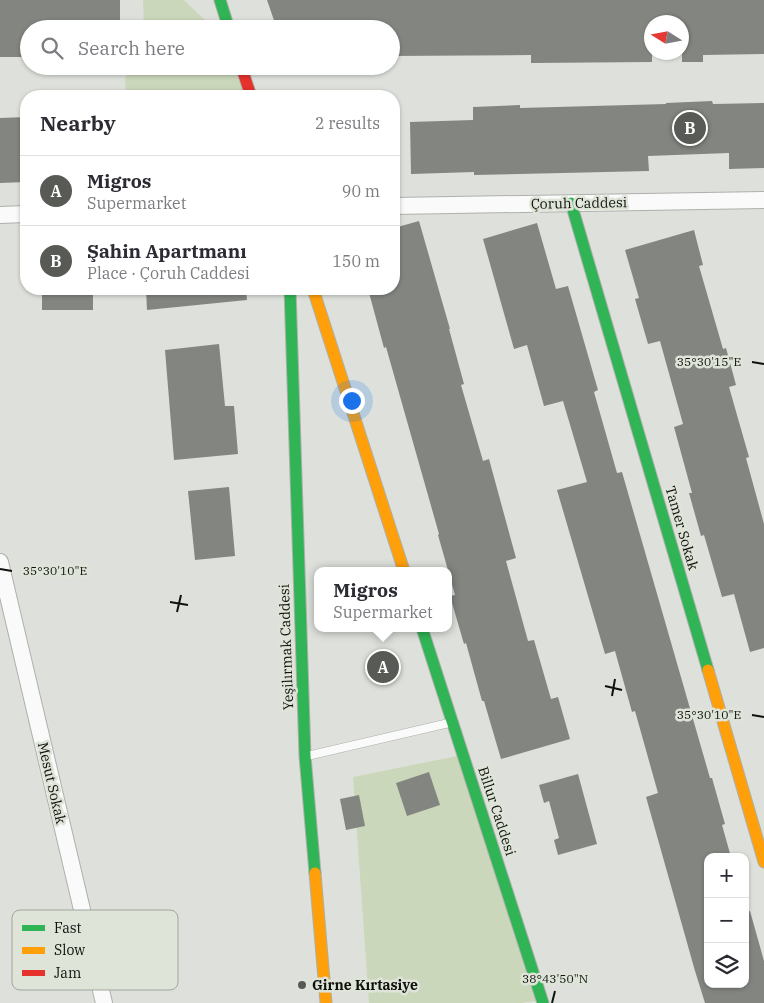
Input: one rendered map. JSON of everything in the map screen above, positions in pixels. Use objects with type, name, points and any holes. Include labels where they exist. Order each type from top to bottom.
[{"type":"street","points":[[220,0],[226,20]]},
{"type":"street","points":[[244,75],[249,90]]},
{"type":"street","name":"Çoruh Caddesi","points":[[400,206],[764,200]]},
{"type":"street","name":"Tamer Sokak","points":[[571,202],[764,862]]},
{"type":"street","points":[[0,215],[20,214]]},
{"type":"street","name":"Yeşilırmak Caddesi","points":[[290,295],[305,756],[326,1003]]},
{"type":"street","points":[[315,295],[403,567]]},
{"type":"street","name":"Mesut Sokak","points":[[0,562],[82,910]]},
{"type":"street","name":"Billur Caddesi","points":[[423,632],[543,1003]]},
{"type":"street","name":"Mesut Sokak","points":[[101,990],[104,1003]]},
{"type":"lane","points":[[305,756],[453,723]]},
{"type":"green space","points":[[143,0],[184,0],[205,20],[144,20]]},
{"type":"green space","points":[[127,75],[241,75],[245,90],[126,90],[125,78]]},
{"type":"green space","points":[[467,754],[542,1000],[521,1003],[369,1003],[353,777]]},
{"type":"building","points":[[0,0],[120,0],[120,20],[20,20],[20,57],[0,57]]},
{"type":"building","points":[[267,0],[764,0],[764,54],[703,55],[703,62],[682,62],[682,60],[689,60],[689,15],[644,15],[644,60],[652,60],[652,62],[531,63],[531,55],[400,56],[400,20],[274,20]]},
{"type":"building","points":[[712,101],[713,104],[764,103],[764,168],[729,169],[729,153],[648,156],[649,171],[474,175],[474,172],[411,174],[410,122],[473,120],[473,107],[520,105],[520,108]]},
{"type":"building","points":[[20,117],[20,182],[0,183],[0,118]]},
{"type":"building","points":[[419,221],[450,329],[464,384],[461,385],[483,461],[489,459],[516,558],[506,561],[528,641],[534,640],[551,699],[558,697],[570,739],[501,759],[452,603],[452,596],[455,595],[452,584],[452,567],[447,567],[386,347],[384,348],[370,295],[400,295],[400,226]]},
{"type":"building","points":[[537,223],[556,289],[568,286],[598,390],[594,392],[617,473],[622,472],[725,824],[722,825],[730,853],[704,853],[704,988],[749,988],[750,911],[764,961],[764,1003],[705,1003],[646,797],[658,793],[635,711],[632,712],[615,651],[605,654],[557,490],[587,482],[563,401],[544,406],[527,345],[514,349],[483,239]]},
{"type":"building","points":[[694,230],[703,265],[699,266],[723,349],[726,348],[736,385],[729,387],[749,457],[746,458],[764,524],[764,648],[750,652],[734,594],[722,597],[704,535],[701,536],[689,493],[692,493],[674,427],[683,424],[660,341],[648,344],[635,299],[639,298],[625,250]]},
{"type":"building","points":[[42,295],[93,295],[93,310],[42,310]]},
{"type":"building","points":[[146,295],[247,295],[247,300],[147,310]]},
{"type":"building","points":[[219,344],[225,406],[234,406],[238,454],[174,460],[165,350]]},
{"type":"building","points":[[229,487],[235,556],[195,560],[188,491]]},
{"type":"building","points":[[429,772],[440,805],[407,816],[396,783]]},
{"type":"building","points":[[578,774],[597,844],[558,855],[554,840],[559,838],[549,801],[544,803],[539,785]]},
{"type":"building","points":[[359,795],[365,826],[346,830],[340,799]]},
{"type":"traffic: fast","points":[[220,0],[226,20]]},
{"type":"traffic: fast","points":[[571,203],[708,670]]},
{"type":"traffic: fast","points":[[290,295],[305,756],[315,873]]},
{"type":"traffic: fast","points":[[423,632],[543,1003]]},
{"type":"traffic: slow","points":[[315,295],[403,567]]},
{"type":"traffic: slow","points":[[708,670],[764,862]]},
{"type":"traffic: slow","points":[[315,873],[326,1003]]},
{"type":"traffic: jam","points":[[244,75],[249,90]]},
{"type":"place","name":"Şahin Apartmanı","points":[[690,128]]},
{"type":"place","name":"Migros","points":[[383,667]]},
{"type":"place","name":"Girne Kırtasiye","points":[[302,985]]}]
